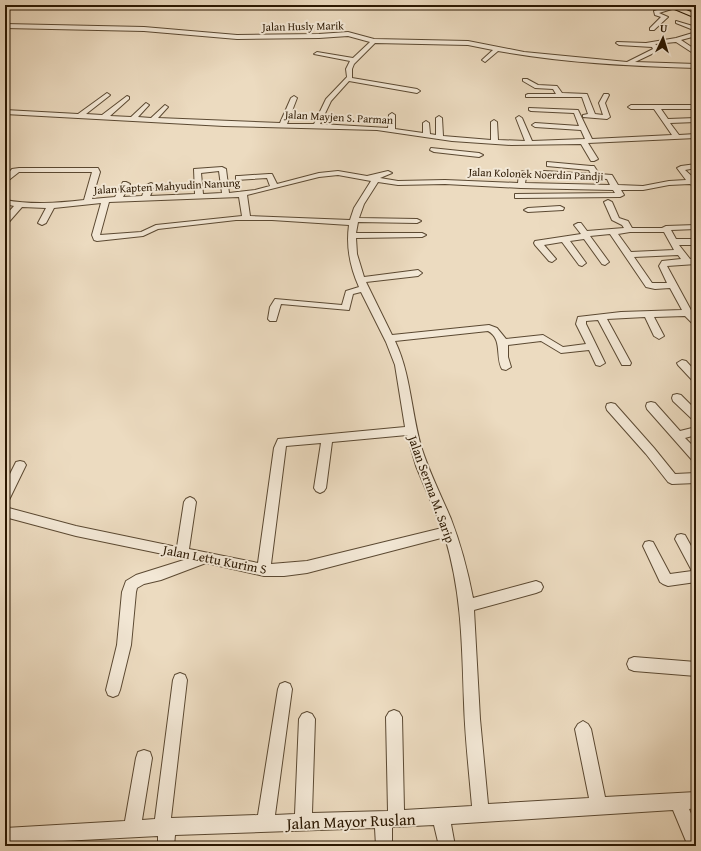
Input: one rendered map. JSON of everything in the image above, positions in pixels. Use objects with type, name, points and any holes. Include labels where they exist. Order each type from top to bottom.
[{"type":"main road","points":[[671,6],[696,17]]},
{"type":"street","points":[[663,29],[653,29],[664,18],[656,12],[671,6]]},
{"type":"street","points":[[688,21],[696,17]]},
{"type":"street","points":[[678,22],[696,26]]},
{"type":"street","name":"Jalan Husly Marik","points":[[5,26],[144,29],[237,37],[319,36],[348,34],[374,41],[463,43],[514,52],[627,64],[696,66]]},
{"type":"street","points":[[678,40],[696,34]]},
{"type":"street","points":[[619,43],[650,43],[665,38],[678,40],[696,52]]},
{"type":"street","points":[[316,127],[328,100],[350,77],[350,66],[354,60],[374,41]]},
{"type":"street","points":[[627,64],[656,50],[650,43]]},
{"type":"street","points":[[514,52],[519,46]]},
{"type":"street","points":[[485,60],[497,49]]},
{"type":"street","points":[[638,52],[651,53]]},
{"type":"street","points":[[317,54],[354,60]]},
{"type":"street","points":[[348,79],[417,91]]},
{"type":"street","points":[[525,80],[537,87],[556,87],[560,95]]},
{"type":"street","points":[[528,96],[560,95],[584,92],[592,116]]},
{"type":"street","points":[[80,116],[107,95]]},
{"type":"street","points":[[578,116],[607,117],[602,103],[606,95]]},
{"type":"street","points":[[103,118],[127,98]]},
{"type":"street","points":[[283,125],[294,98]]},
{"type":"street","points":[[132,120],[146,105]]},
{"type":"street","points":[[153,120],[166,107]]},
{"type":"street","points":[[656,107],[677,137]]},
{"type":"street","points":[[631,108],[696,107]]},
{"type":"street","points":[[531,109],[575,110],[594,158]]},
{"type":"street","name":"Jalan Mayjen S. Parman","points":[[5,112],[132,120],[391,130],[438,137],[495,142],[529,143],[696,136]]},
{"type":"street","points":[[166,121],[172,113]]},
{"type":"street","points":[[391,130],[392,115]]},
{"type":"street","points":[[439,118],[438,137],[433,153],[479,155]]},
{"type":"street","points":[[519,118],[529,143]]},
{"type":"street","points":[[665,121],[696,120]]},
{"type":"street","points":[[494,122],[495,142]]},
{"type":"street","points":[[426,123],[427,135]]},
{"type":"street","points":[[535,125],[583,128]]},
{"type":"street","points":[[540,164],[590,168],[596,176]]},
{"type":"street","points":[[550,164],[553,174]]},
{"type":"street","points":[[695,183],[682,171],[681,168],[696,166]]},
{"type":"street","points":[[199,197],[197,167],[222,169],[226,196]]},
{"type":"street","points":[[5,181],[15,171],[19,170],[95,170],[96,172],[87,202]]},
{"type":"street","name":"Jalan Kapten Mahyudin Nanung","points":[[5,202],[20,205],[52,206],[106,200],[226,196],[244,194],[275,187],[319,174],[338,173],[375,180]]},
{"type":"street","points":[[357,176],[378,176],[388,173]]},
{"type":"street","points":[[520,186],[523,173]]},
{"type":"street","points":[[528,210],[620,196],[609,177],[544,173]]},
{"type":"street","points":[[239,178],[269,176],[275,187]]},
{"type":"street","name":"Jalan Kolonek Noerdin Pandji","points":[[375,180],[398,183],[445,182],[491,186],[648,188],[669,183],[695,183]]},
{"type":"street","name":"Jalan Serma M. Sarip","points":[[375,180],[358,208],[354,222],[352,245],[354,263],[390,338],[400,367],[411,431],[422,468],[439,504],[449,531],[467,606],[471,688],[481,813]]},
{"type":"street","points":[[117,200],[126,184]]},
{"type":"street","points":[[145,199],[151,185]]},
{"type":"street","points":[[244,194],[246,218]]},
{"type":"street","points":[[518,196],[559,205],[620,202]]},
{"type":"street","points":[[106,200],[96,235],[99,238],[143,234],[156,227],[246,218],[384,224],[417,221]]},
{"type":"street","points":[[608,202],[616,220],[626,223],[630,230]]},
{"type":"street","points":[[5,220],[20,205]]},
{"type":"street","points":[[42,223],[52,206]]},
{"type":"street","points":[[578,225],[606,262]]},
{"type":"street","points":[[552,260],[538,243],[586,235],[630,230],[667,230],[667,227],[696,227]]},
{"type":"street","points":[[667,230],[680,252],[692,261]]},
{"type":"street","points":[[613,232],[649,285],[673,285]]},
{"type":"street","points":[[352,245],[422,235]]},
{"type":"street","points":[[564,239],[582,263]]},
{"type":"street","points":[[673,242],[696,242]]},
{"type":"street","points":[[628,255],[680,252]]},
{"type":"street","points":[[692,261],[664,264],[664,269],[688,313],[696,322]]},
{"type":"street","points":[[273,319],[275,307],[278,302],[346,308],[349,293],[363,284],[418,273]]},
{"type":"street","points":[[600,363],[580,321],[584,318],[688,313]]},
{"type":"street","points":[[648,314],[659,336]]},
{"type":"street","points":[[601,317],[626,363]]},
{"type":"street","points":[[390,338],[489,328],[494,330],[503,342],[502,351],[506,367]]},
{"type":"street","points":[[503,342],[540,337],[548,340],[558,350],[592,346]]},
{"type":"street","points":[[682,363],[696,378]]},
{"type":"street","points":[[677,398],[696,416]]},
{"type":"street","points":[[651,406],[696,457]]},
{"type":"street","points":[[611,407],[650,451],[672,479],[696,478]]},
{"type":"street","points":[[264,570],[282,442],[411,431]]},
{"type":"street","points":[[676,436],[696,431]]},
{"type":"street","points":[[320,488],[327,439]]},
{"type":"street","points":[[5,497],[20,465]]},
{"type":"street","points":[[182,553],[190,502]]},
{"type":"street","name":"Jalan Lettu Kurim S","points":[[5,512],[76,531],[264,570],[284,570],[307,566],[449,531]]},
{"type":"street","points":[[681,540],[695,563]]},
{"type":"street","points":[[649,546],[665,578],[668,580],[696,576]]},
{"type":"street","points":[[113,690],[124,645],[131,585],[141,579],[161,574],[207,558]]},
{"type":"street","points":[[467,606],[536,588]]},
{"type":"street","points":[[634,664],[696,669]]},
{"type":"street","points":[[166,846],[165,827],[180,680]]},
{"type":"street","points":[[265,824],[284,689]]},
{"type":"street","points":[[384,846],[390,819],[394,717]]},
{"type":"street","points":[[302,822],[307,719]]},
{"type":"street","points":[[583,729],[598,806]]},
{"type":"street","points":[[132,829],[144,758]]},
{"type":"street","name":"Jalan Mayor Ruslan","points":[[5,836],[165,827],[441,817],[481,813],[696,800]]},
{"type":"street","points":[[678,802],[696,846]]},
{"type":"street","points":[[441,817],[447,846]]}]
